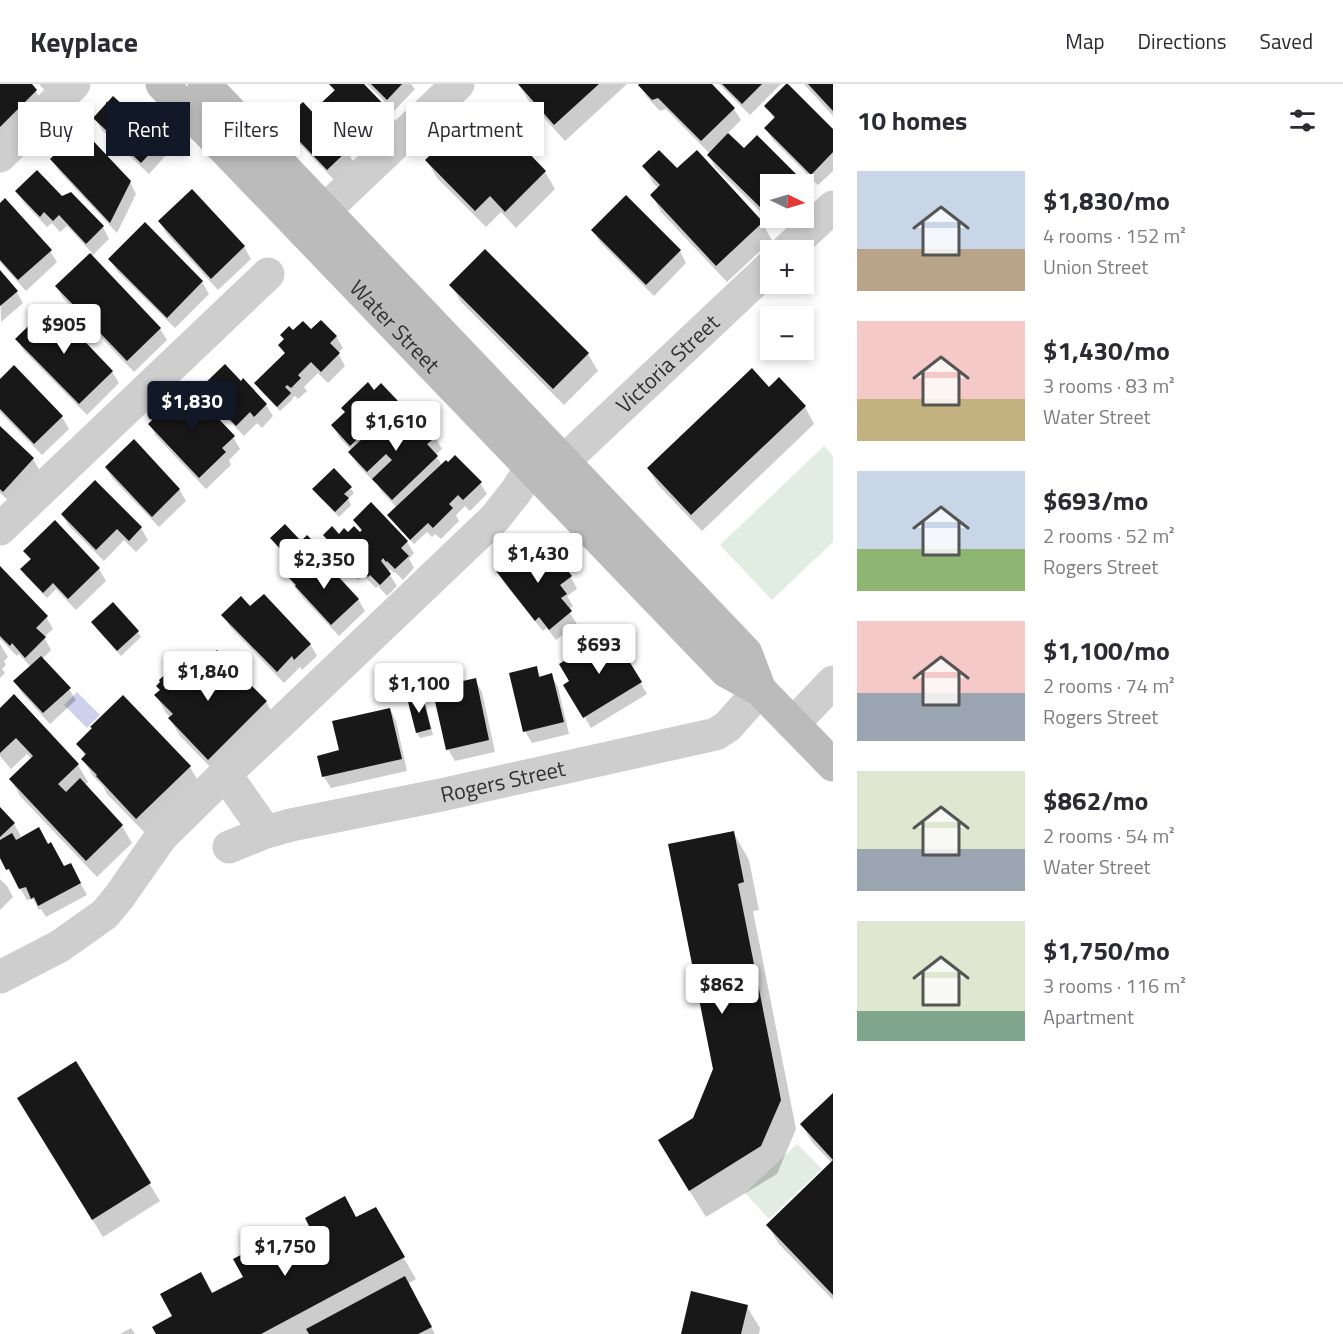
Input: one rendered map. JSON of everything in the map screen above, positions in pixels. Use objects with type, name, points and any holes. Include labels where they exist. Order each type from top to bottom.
[{"type":"main road","name":"Water Street","points":[[162,84],[726,671],[760,690],[833,765]]},
{"type":"main road","name":"Water Street","points":[[204,84],[746,653],[760,690]]},
{"type":"street","points":[[0,156],[74,84]]},
{"type":"street","points":[[325,210],[458,84]]},
{"type":"street","points":[[798,240],[833,207]]},
{"type":"street","points":[[0,528],[268,274]]},
{"type":"street","name":"Victoria Street","points":[[564,461],[760,276]]},
{"type":"street","points":[[0,977],[60,946],[105,914],[161,837],[495,518],[518,490],[530,469]]},
{"type":"street","points":[[793,724],[833,682]]},
{"type":"street","name":"Rogers Street","points":[[229,847],[291,825],[441,795],[716,734],[728,726],[760,690]]},
{"type":"street","points":[[225,774],[266,832]]},
{"type":"green space","points":[[824,446],[833,456],[833,542],[772,600],[720,545]]},
{"type":"green space","points":[[797,1144],[822,1169],[769,1219],[745,1193]]},
{"type":"water","points":[[77,692],[100,715],[87,728],[64,705]]},
{"type":"building","points":[[0,84],[32,84],[37,90],[25,102],[18,102],[18,109],[0,127]]},
{"type":"building","points":[[329,84],[364,84],[381,102],[322,102],[335,90]]},
{"type":"building","points":[[371,84],[402,84],[387,100]]},
{"type":"building","points":[[518,84],[599,84],[554,125],[544,114],[544,102],[534,102]]},
{"type":"building","points":[[639,84],[712,84],[735,108],[701,141],[658,98],[652,100]]},
{"type":"building","points":[[722,84],[762,84],[742,104]]},
{"type":"building","points":[[788,84],[833,129],[833,152],[812,174],[764,128],[775,117],[764,106]]},
{"type":"building","points":[[808,84],[833,84],[833,111]]},
{"type":"building","points":[[113,96],[120,102],[108,102]]},
{"type":"building","points":[[303,102],[312,112],[312,154],[300,142],[300,105]]},
{"type":"building","points":[[106,104],[106,130],[94,119]]},
{"type":"building","points":[[728,133],[744,148],[757,135],[796,174],[760,174],[760,207],[707,155]]},
{"type":"building","points":[[94,142],[131,181],[110,223],[50,159],[53,156],[94,156]]},
{"type":"building","points":[[659,150],[677,168],[697,150],[760,219],[760,225],[716,266],[650,195],[660,185],[642,166]]},
{"type":"building","points":[[134,156],[148,156],[141,163]]},
{"type":"building","points":[[314,156],[342,156],[327,170]]},
{"type":"building","points":[[429,156],[532,156],[546,171],[505,212],[490,196],[475,211],[425,160]]},
{"type":"building","points":[[37,170],[62,196],[71,192],[104,226],[86,244],[59,215],[53,221],[44,212],[40,217],[15,191]]},
{"type":"building","points":[[192,189],[245,246],[211,279],[158,221]]},
{"type":"building","points":[[626,195],[681,250],[646,285],[591,230]]},
{"type":"building","points":[[5,198],[52,250],[18,280],[0,260],[0,203]]},
{"type":"building","points":[[145,222],[203,281],[167,318],[108,259]]},
{"type":"building","points":[[485,249],[589,353],[553,389],[449,285]]},
{"type":"building","points":[[90,253],[161,328],[127,361],[55,286]]},
{"type":"building","points":[[0,270],[18,291],[0,306]]},
{"type":"building","points":[[50,305],[113,371],[79,404],[15,339]]},
{"type":"building","points":[[321,320],[337,336],[330,343],[340,353],[321,372],[311,362],[298,375],[301,378],[291,388],[287,385],[285,387],[291,393],[277,407],[254,383],[285,353],[278,345],[284,339],[280,335],[289,326],[293,330],[303,321],[311,329]]},
{"type":"building","points":[[225,364],[241,381],[243,378],[267,404],[254,417],[250,412],[236,426],[200,388]]},
{"type":"building","points":[[14,365],[63,416],[34,444],[0,409],[0,379]]},
{"type":"building","points":[[752,368],[769,387],[779,377],[806,406],[691,515],[647,468]]},
{"type":"building","points":[[368,382],[374,390],[381,383],[398,401],[350,446],[331,425],[345,412],[341,408]]},
{"type":"building","points":[[185,389],[197,399],[198,397],[235,436],[222,448],[226,452],[199,478],[148,424]]},
{"type":"building","points":[[392,411],[403,423],[413,414],[422,422],[413,431],[417,434],[426,426],[436,437],[427,444],[438,456],[392,500],[372,479],[392,460],[386,454],[367,472],[348,452]]},
{"type":"building","points":[[0,426],[34,458],[3,492],[0,489]]},
{"type":"building","points":[[134,439],[180,489],[152,517],[105,467]]},
{"type":"building","points":[[455,455],[482,482],[463,500],[458,495],[449,504],[453,508],[433,528],[428,523],[410,540],[387,515],[446,460],[448,462]]},
{"type":"building","points":[[334,468],[352,487],[344,494],[349,498],[335,512],[312,489]]},
{"type":"building","points":[[95,480],[142,527],[129,541],[117,529],[96,550],[61,514]]},
{"type":"building","points":[[371,502],[408,541],[401,548],[409,556],[395,569],[383,558],[381,561],[391,574],[380,585],[370,575],[368,577],[356,564],[350,570],[328,547],[331,544],[323,535],[332,526],[339,534],[344,528],[348,532],[354,526],[360,532],[362,530],[353,520]]},
{"type":"building","points":[[55,520],[100,568],[68,599],[53,583],[43,593],[20,569],[31,559],[23,551]]},
{"type":"building","points":[[285,524],[301,541],[307,535],[315,543],[294,563],[270,538]]},
{"type":"building","points":[[547,544],[572,576],[560,585],[567,594],[561,598],[572,611],[549,630],[539,617],[535,621],[496,571],[525,547],[532,555]]},
{"type":"building","points":[[323,560],[359,599],[331,625],[288,577],[302,564],[307,570],[316,562],[318,564]]},
{"type":"building","points":[[0,566],[48,616],[36,628],[46,637],[25,658],[12,643],[10,646],[0,636]]},
{"type":"building","points":[[264,594],[311,644],[294,660],[292,656],[277,672],[221,615],[241,596],[250,606]]},
{"type":"building","points":[[113,602],[139,631],[117,651],[91,622]]},
{"type":"building","points":[[611,632],[642,682],[583,718],[563,685],[569,681],[559,664]]},
{"type":"building","points":[[217,650],[233,667],[222,677],[230,686],[241,675],[267,701],[208,760],[168,718],[173,714],[154,695],[160,690],[156,686],[159,680],[172,668],[180,676],[185,670],[182,667],[198,651],[207,660]]},
{"type":"building","points":[[41,656],[71,688],[43,713],[13,681]]},
{"type":"building","points":[[537,666],[539,677],[552,673],[564,722],[523,732],[509,673]]},
{"type":"building","points":[[476,678],[489,740],[446,750],[432,688]]},
{"type":"building","points":[[14,694],[79,764],[58,784],[66,792],[80,778],[123,825],[86,861],[9,779],[33,756],[16,738],[0,753],[0,708]]},
{"type":"building","points":[[422,694],[431,729],[416,733],[407,698]]},
{"type":"building","points":[[123,695],[191,766],[136,819],[81,759],[86,754],[76,744]]},
{"type":"building","points":[[390,708],[402,759],[322,777],[317,756],[339,750],[332,721]]},
{"type":"building","points":[[0,807],[15,823],[0,837]]},
{"type":"building","points":[[39,827],[48,844],[51,842],[64,866],[71,863],[81,883],[38,906],[34,897],[31,899],[26,887],[19,889],[9,869],[6,870],[0,858],[0,840],[12,833],[16,840]]},
{"type":"building","points":[[734,831],[744,882],[738,884],[781,1100],[761,1146],[689,1191],[658,1140],[693,1118],[713,1069],[668,844]]},
{"type":"building","points":[[76,1061],[151,1183],[92,1220],[17,1098]]},
{"type":"building","points":[[833,1093],[833,1160],[800,1124]]},
{"type":"building","points":[[833,1160],[833,1295],[766,1225]]},
{"type":"building","points":[[345,1196],[356,1217],[376,1207],[405,1257],[261,1334],[156,1334],[152,1327],[172,1316],[160,1294],[201,1272],[212,1293],[243,1277],[233,1259],[273,1238],[284,1257],[316,1240],[305,1218]]},
{"type":"building","points":[[405,1276],[432,1327],[418,1334],[309,1334],[306,1329]]},
{"type":"building","points":[[691,1291],[748,1305],[741,1334],[681,1334]]}]
